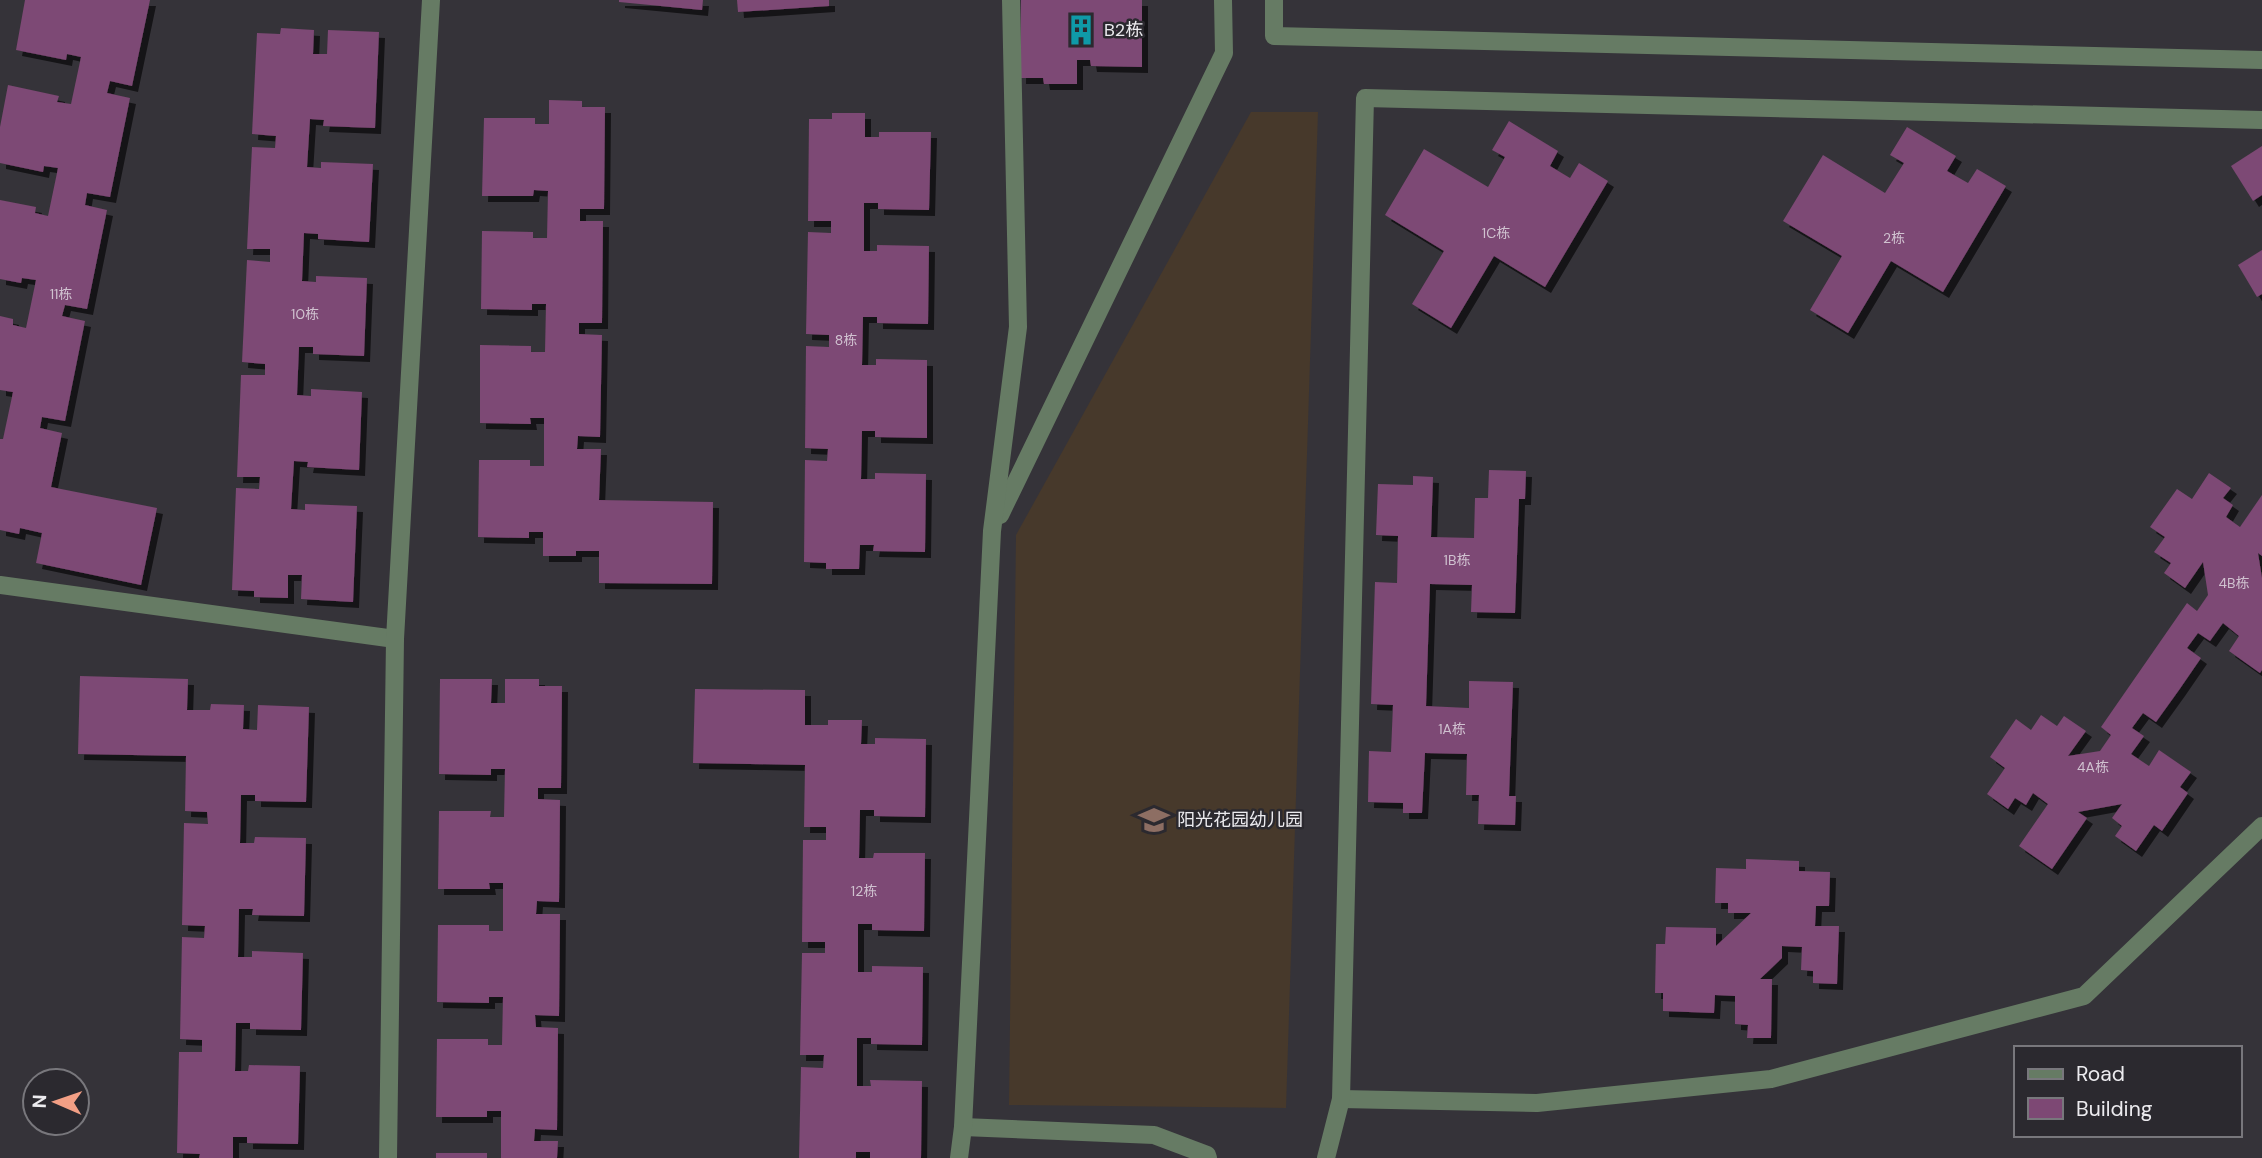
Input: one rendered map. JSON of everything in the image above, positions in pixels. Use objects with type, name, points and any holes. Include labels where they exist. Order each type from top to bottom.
[{"type":"street","points":[[388,1158],[395,639],[431,0]]},
{"type":"street","points":[[959,1158],[992,531],[1018,327],[1011,0]]},
{"type":"street","points":[[992,531],[1224,53],[1223,0]]},
{"type":"street","points":[[1273,0],[1274,36],[2262,60]]},
{"type":"street","points":[[1326,1158],[1340,1099],[1365,98],[2262,120]]},
{"type":"street","points":[[0,585],[395,639]]},
{"type":"street","points":[[1340,1099],[1537,1103],[1771,1079],[2084,996],[2262,826]]},
{"type":"street","points":[[962,1126],[1154,1135],[1209,1158]]},
{"type":"shaded area","name":"阳光花园幼儿园","points":[[1251,112],[1318,112],[1286,1108],[1009,1105],[1016,535]]},
{"type":"building","points":[[25,0],[150,0],[132,86],[110,81],[107,93],[130,98],[110,197],[87,193],[85,205],[107,210],[87,309],[65,305],[62,316],[85,321],[65,421],[42,417],[40,428],[62,433],[51,487],[157,508],[141,585],[36,563],[42,533],[20,528],[19,534],[0,530],[0,439],[3,439],[13,392],[0,390],[0,316],[13,319],[13,325],[26,328],[36,280],[22,278],[21,283],[0,279],[0,200],[36,207],[35,213],[48,216],[58,168],[44,166],[43,172],[0,163],[0,127],[8,85],[59,96],[57,102],[71,104],[81,57],[67,54],[66,60],[16,50]]},
{"type":"building","points":[[619,0],[703,0],[702,10]]},
{"type":"building","points":[[737,0],[829,0],[829,6],[738,12]]},
{"type":"building","name":"B2栋","points":[[1021,0],[1142,0],[1142,67],[1091,66],[1090,60],[1077,60],[1077,84],[1044,84],[1043,78],[1020,78]]},
{"type":"building","points":[[281,28],[314,30],[313,54],[327,54],[328,30],[379,32],[375,128],[323,126],[324,120],[310,119],[307,167],[321,168],[321,162],[373,164],[369,242],[318,239],[318,234],[304,233],[302,281],[316,282],[316,276],[367,278],[364,356],[313,354],[313,347],[299,347],[297,395],[311,396],[311,389],[362,392],[359,470],[307,467],[308,462],[294,461],[291,509],[305,510],[305,504],[357,506],[353,602],[301,599],[302,575],[288,575],[288,598],[254,597],[254,591],[232,590],[236,488],[259,489],[260,477],[237,477],[241,375],[265,375],[265,364],[242,362],[247,260],[270,262],[270,249],[247,249],[252,147],[275,148],[276,136],[252,134],[257,33],[280,34]]},
{"type":"building","points":[[549,100],[582,101],[582,107],[605,107],[604,209],[580,209],[580,221],[603,221],[602,323],[579,323],[579,334],[602,335],[600,437],[578,436],[577,449],[601,449],[599,500],[713,502],[712,584],[599,583],[599,551],[576,551],[576,556],[543,556],[543,532],[529,532],[529,538],[478,537],[479,460],[530,460],[530,466],[544,466],[544,418],[530,418],[531,424],[480,423],[480,345],[531,346],[531,352],[545,352],[546,304],[532,304],[532,310],[481,309],[482,231],[533,232],[533,238],[547,238],[548,191],[534,190],[533,196],[482,196],[484,118],[535,118],[535,124],[549,124]]},
{"type":"building","points":[[832,113],[865,113],[865,137],[879,137],[879,132],[931,132],[929,210],[878,209],[878,203],[864,203],[864,251],[877,251],[877,245],[929,246],[928,324],[877,323],[877,317],[863,317],[862,365],[876,365],[876,359],[927,360],[927,438],[875,437],[875,431],[862,431],[861,479],[875,479],[875,473],[926,474],[925,552],[873,551],[874,545],[860,545],[859,569],[826,569],[826,563],[804,562],[805,460],[827,461],[828,449],[805,448],[806,346],[829,347],[829,335],[806,334],[808,232],[831,233],[831,221],[808,221],[809,119],[832,119]]},
{"type":"building","points":[[1509,121],[1558,151],[1550,166],[1570,178],[1579,163],[1608,181],[1545,287],[1494,256],[1451,328],[1412,304],[1444,251],[1385,215],[1424,149],[1488,187],[1505,157],[1492,150]]},
{"type":"building","points":[[1907,127],[1956,156],[1947,171],[1968,183],[1977,169],[2006,186],[1943,292],[1891,261],[1848,333],[1810,310],[1842,256],[1783,221],[1823,155],[1885,193],[1904,163],[1890,155]]},
{"type":"building","points":[[2262,146],[2262,195],[2253,201],[2231,166]]},
{"type":"building","points":[[2262,250],[2262,294],[2257,297],[2238,265]]},
{"type":"building","points":[[1489,470],[1526,471],[1525,499],[1519,499],[1515,613],[1471,612],[1472,585],[1430,584],[1426,706],[1469,708],[1469,681],[1513,682],[1509,796],[1516,796],[1515,825],[1478,824],[1479,795],[1466,795],[1467,754],[1425,753],[1422,813],[1403,813],[1403,803],[1368,802],[1369,751],[1391,752],[1393,705],[1371,704],[1375,582],[1397,583],[1398,536],[1376,535],[1378,484],[1413,485],[1413,476],[1433,477],[1431,537],[1474,538],[1475,498],[1488,498]]},
{"type":"building","points":[[2209,473],[2231,488],[2223,498],[2233,505],[2226,517],[2240,527],[2262,495],[2262,556],[2258,553],[2262,578],[2262,670],[2260,673],[2229,651],[2239,636],[2223,623],[2210,641],[2198,633],[2187,648],[2201,658],[2179,690],[2156,722],[2143,713],[2132,728],[2144,736],[2131,754],[2149,766],[2159,750],[2191,772],[2180,787],[2188,793],[2162,831],[2154,825],[2136,851],[2115,836],[2122,826],[2112,818],[2122,804],[2078,812],[2087,818],[2052,869],[2019,846],[2048,804],[2033,793],[2026,805],[2015,798],[2008,809],[1987,794],[2005,768],[1990,757],[2016,719],[2031,730],[2041,715],[2057,726],[2064,716],[2086,731],[2068,756],[2100,751],[2111,735],[2101,727],[2187,603],[2197,611],[2208,595],[2203,562],[2185,588],[2164,573],[2171,563],[2154,552],[2165,537],[2150,527],[2177,489],[2192,499]]},
{"type":"building","points":[[80,676],[188,679],[187,710],[210,710],[211,704],[244,705],[243,729],[257,730],[258,705],[309,707],[306,802],[255,801],[255,795],[241,795],[240,843],[254,843],[255,837],[306,838],[304,916],[252,915],[253,909],[239,909],[238,957],[252,957],[252,951],[303,953],[301,1030],[250,1029],[250,1023],[236,1023],[235,1071],[248,1071],[249,1065],[300,1066],[298,1144],[247,1143],[247,1137],[233,1137],[233,1158],[199,1158],[200,1154],[177,1153],[179,1052],[202,1052],[202,1040],[180,1039],[182,937],[204,938],[205,926],[182,925],[184,823],[208,824],[207,812],[185,811],[186,756],[78,754]]},
{"type":"building","points":[[440,679],[492,679],[491,703],[505,703],[505,679],[539,679],[539,686],[562,686],[561,788],[538,788],[538,799],[560,800],[559,902],[537,901],[536,914],[560,914],[559,1016],[535,1015],[536,1027],[558,1028],[557,1130],[535,1129],[534,1141],[558,1141],[557,1158],[501,1158],[501,1111],[487,1111],[487,1117],[436,1117],[437,1039],[488,1039],[488,1045],[502,1045],[503,997],[489,997],[489,1003],[437,1002],[438,925],[489,925],[489,931],[503,931],[503,883],[489,883],[490,889],[438,889],[439,811],[491,811],[490,817],[504,817],[505,769],[491,769],[491,775],[439,774]]},
{"type":"building","points":[[695,689],[805,690],[805,725],[828,725],[828,720],[862,720],[861,744],[875,744],[875,738],[926,739],[925,817],[874,816],[874,810],[860,810],[859,858],[873,858],[874,853],[925,853],[924,931],[872,930],[872,924],[858,924],[858,972],[872,972],[872,966],[923,967],[922,1045],[871,1044],[871,1038],[857,1038],[857,1086],[871,1086],[870,1080],[922,1081],[921,1158],[870,1158],[870,1152],[856,1152],[856,1158],[799,1158],[801,1067],[823,1068],[824,1055],[800,1055],[802,953],[825,953],[825,942],[802,942],[803,840],[826,840],[826,827],[804,827],[805,765],[693,763]]},
{"type":"building","points":[[1746,859],[1799,861],[1799,871],[1830,872],[1829,906],[1816,906],[1815,926],[1839,926],[1837,984],[1813,983],[1813,971],[1801,970],[1802,947],[1782,946],[1782,958],[1760,979],[1772,979],[1771,1038],[1747,1038],[1748,1025],[1735,1024],[1735,996],[1715,995],[1714,1013],[1663,1011],[1663,993],[1655,993],[1656,944],[1665,944],[1666,927],[1716,928],[1716,946],[1751,913],[1728,913],[1728,903],[1715,903],[1716,868],[1746,869]]},
{"type":"building","points":[[436,1153],[487,1153],[487,1158],[436,1158]]},
{"type":"place","name":"B2栋","points":[[1081,30]]},
{"type":"place","name":"阳光花园幼儿园","points":[[1154,820]]}]
